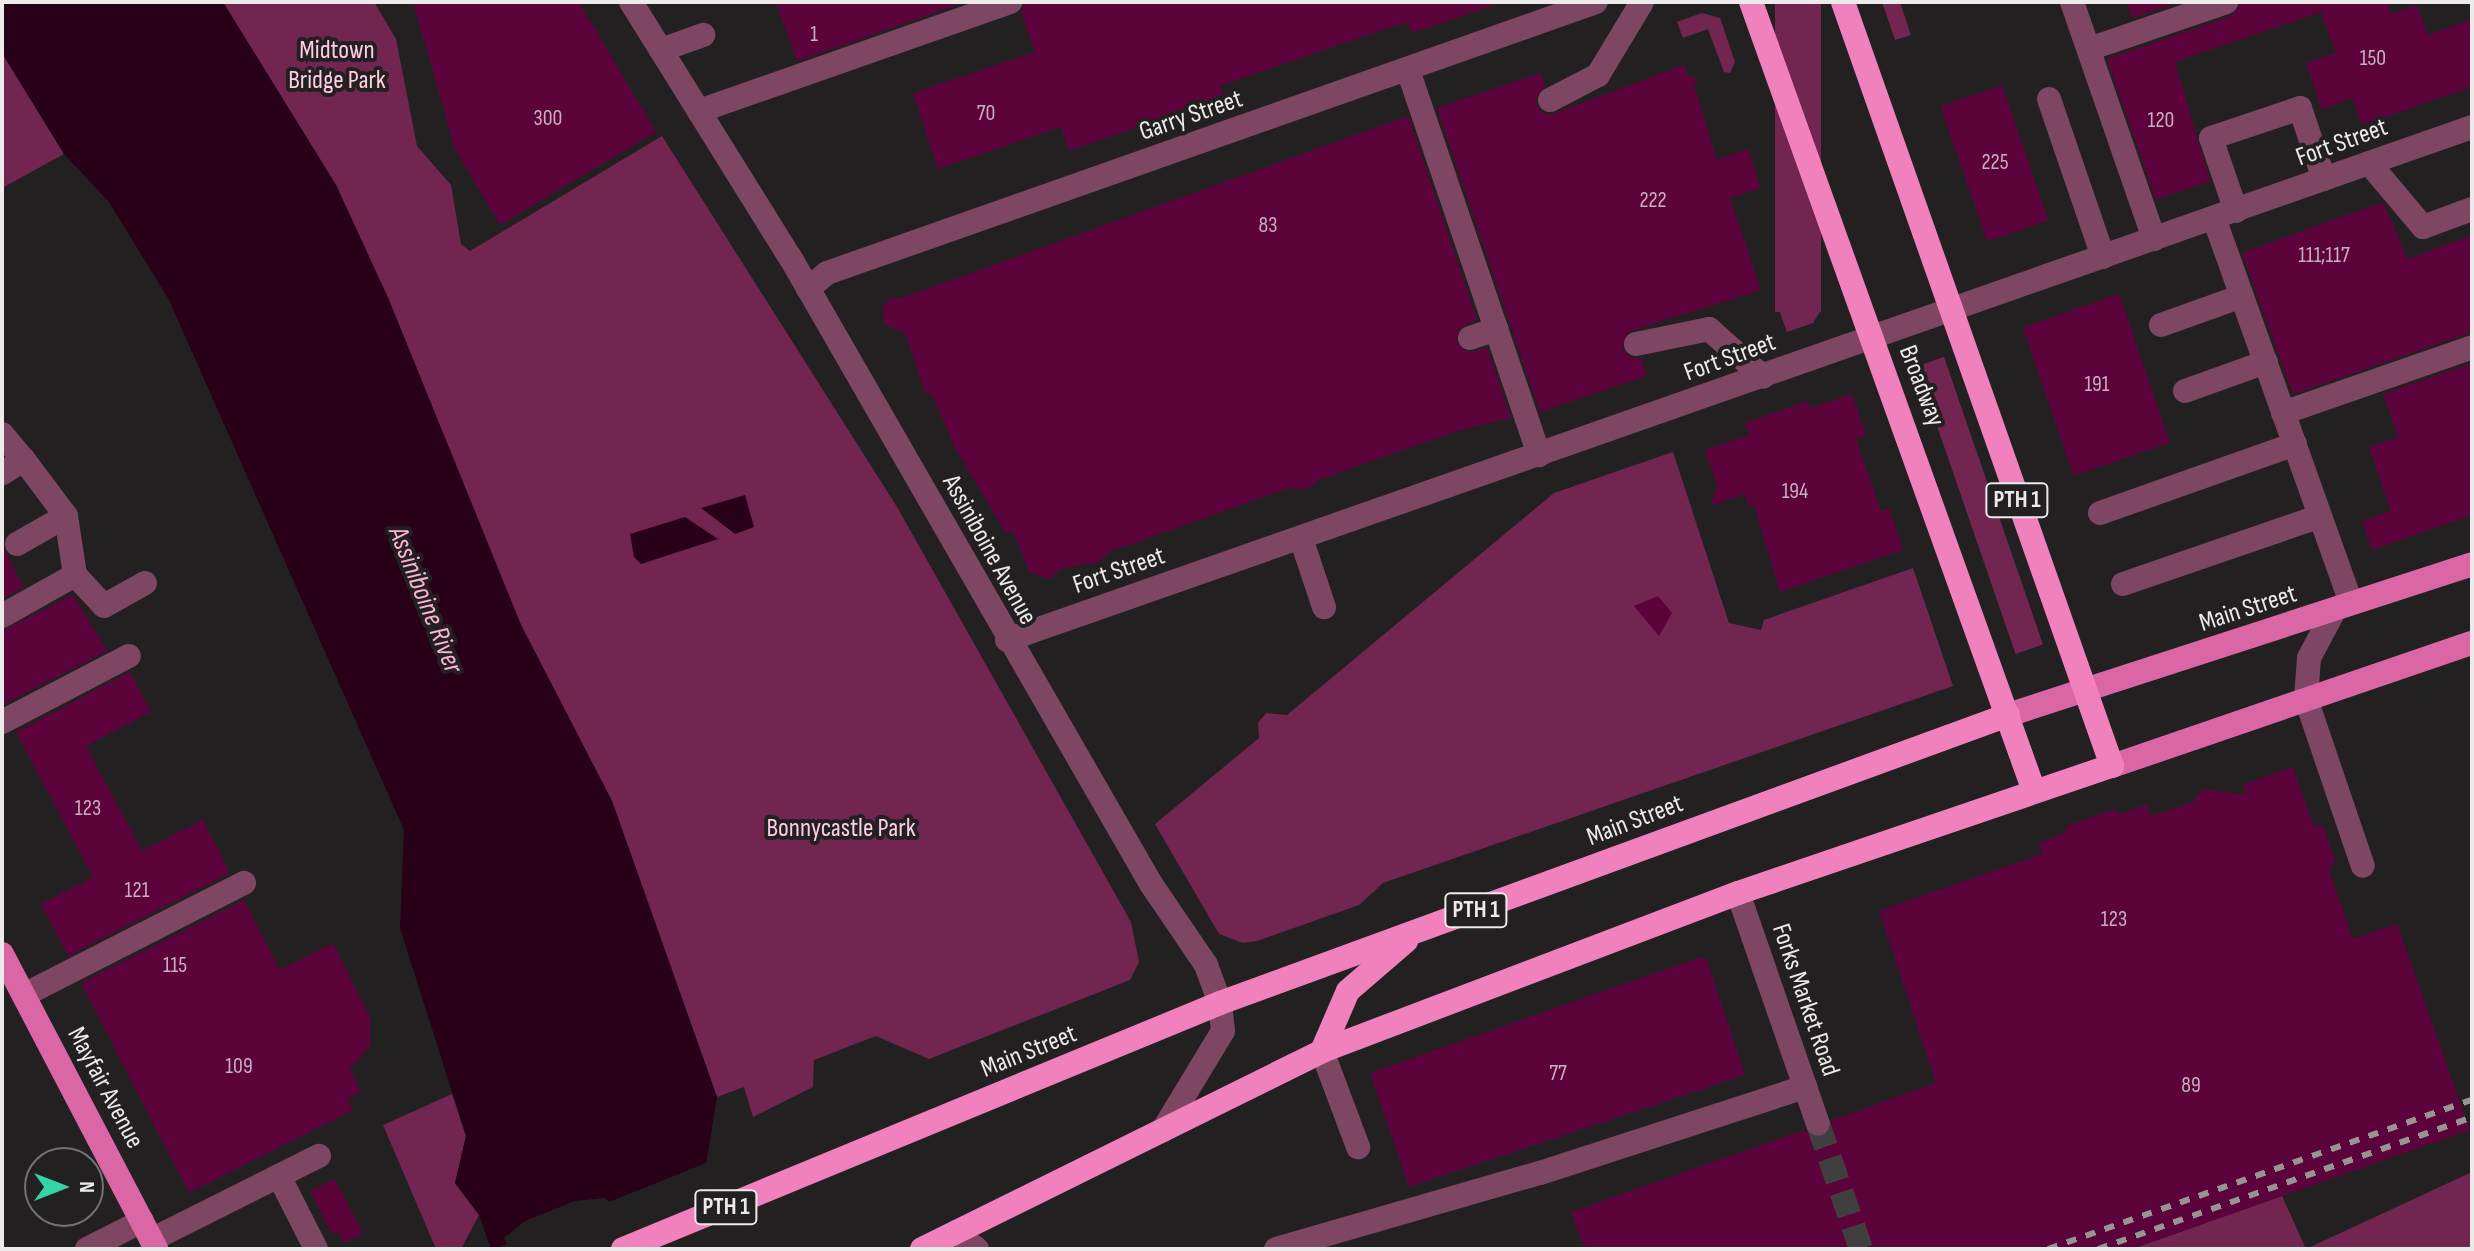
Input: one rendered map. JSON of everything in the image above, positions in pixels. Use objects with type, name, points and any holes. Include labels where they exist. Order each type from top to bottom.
[{"type":"highway","name":"Broadway","points":[[1751,2],[2034,791]]},
{"type":"highway","name":"Broadway","points":[[1843,2],[2112,766]]},
{"type":"highway","name":"Main Street","points":[[623,1249],[1220,1003],[2008,715]]},
{"type":"highway","points":[[922,1249],[1322,1051],[1738,893],[2112,766]]},
{"type":"highway","points":[[1322,1051],[1348,991],[1418,931]]},
{"type":"main road","name":"Main Street","points":[[2008,715],[2472,564]]},
{"type":"main road","points":[[2112,766],[2472,643]]},
{"type":"main road","name":"Mayfair Avenue","points":[[2,954],[149,1237]]},
{"type":"street","name":"Assiniboine Avenue","points":[[631,2],[808,289],[1007,640],[1151,884],[1206,965],[1220,1003],[1223,1031],[1163,1130]]},
{"type":"street","points":[[699,111],[745,84],[1010,2]]},
{"type":"street","name":"Garry Street","points":[[808,289],[827,273],[1408,70],[1538,12],[1596,2]]},
{"type":"street","points":[[1550,100],[1598,75],[1642,2]]},
{"type":"street","points":[[2072,2],[2154,239]]},
{"type":"street","points":[[2089,49],[2226,2]]},
{"type":"street","points":[[661,50],[703,35]]},
{"type":"street","points":[[1408,70],[1539,455]]},
{"type":"street","points":[[2049,99],[2103,257]]},
{"type":"street","points":[[2324,179],[2300,108],[2211,138],[2242,296],[2320,516],[2343,606],[2309,658],[2306,699],[2363,866]]},
{"type":"street","name":"Fort Street","points":[[1007,640],[2472,127]]},
{"type":"street","points":[[2369,163],[2423,227],[2472,209]]},
{"type":"street","points":[[2161,325],[2242,296]]},
{"type":"street","points":[[1470,338],[1496,329]]},
{"type":"street","points":[[1636,344],[1709,329],[1763,377]]},
{"type":"street","points":[[2283,413],[2472,347]]},
{"type":"street","points":[[2185,391],[2266,362]]},
{"type":"street","points":[[2,434],[66,516],[75,575],[104,606],[145,583]]},
{"type":"street","points":[[2100,513],[2295,444]]},
{"type":"street","points":[[2,473],[24,460]]},
{"type":"street","points":[[17,544],[66,516]]},
{"type":"street","points":[[2123,584],[2320,516]]},
{"type":"street","points":[[1301,538],[1324,607]]},
{"type":"street","points":[[2,616],[75,575]]},
{"type":"street","points":[[2,722],[129,656]]},
{"type":"street","points":[[24,995],[244,883]]},
{"type":"street","name":"Forks Market Road","points":[[1738,893],[1818,1124]]},
{"type":"street","points":[[1322,1051],[1358,1147]]},
{"type":"street","points":[[1276,1249],[1540,1173],[1805,1087]]},
{"type":"street","points":[[87,1249],[149,1237],[319,1156]]},
{"type":"street","points":[[279,1176],[316,1249]]},
{"type":"street","points":[[956,1232],[977,1249]]},
{"type":"green space","name":"Bonnycastle Park","points":[[223,2],[374,2],[396,39],[417,146],[451,185],[461,244],[470,251],[662,136],[897,507],[1131,922],[1139,962],[1130,980],[929,1059],[876,1036],[814,1060],[813,1087],[753,1117],[744,1087],[717,1097],[612,801],[521,625],[389,300],[336,185]]},
{"type":"green space","points":[[1775,2],[1821,2],[1821,312],[1775,312]]},
{"type":"green space","points":[[1882,2],[1900,2],[1911,35],[1895,40]]},
{"type":"green space","points":[[1702,13],[1720,18],[1735,62],[1730,73],[1724,72],[1708,29],[1683,38],[1677,22]]},
{"type":"green space","points":[[2,53],[64,154],[2,188]]},
{"type":"green space","points":[[1789,255],[1803,255],[1821,310],[1813,323],[1787,332],[1779,310],[1805,301]]},
{"type":"green space","points":[[1944,357],[2043,644],[2016,654],[1917,366]]},
{"type":"green space","points":[[1673,452],[1729,623],[1761,630],[1764,620],[1913,568],[1953,686],[1383,883],[1359,905],[1257,941],[1243,943],[1219,934],[1155,824],[1259,738],[1258,723],[1266,713],[1287,715],[1554,493]]},
{"type":"green space","points":[[452,1094],[466,1136],[455,1183],[479,1215],[461,1249],[436,1249],[383,1125]]},
{"type":"green space","points":[[2472,1172],[2472,1249],[2306,1249]]},
{"type":"green space","points":[[2282,1196],[2306,1249],[2132,1249]]},
{"type":"water","name":"Assiniboine River","points":[[2,2],[223,2],[336,185],[389,300],[521,625],[612,801],[717,1097],[702,1189],[710,1249],[491,1249],[479,1215],[455,1183],[466,1136],[400,928],[404,830],[169,300],[109,202],[64,154],[2,53]]},
{"type":"water","points":[[745,495],[754,527],[735,534],[701,508]]},
{"type":"water","points":[[685,517],[718,539],[641,564],[634,557],[630,534]]},
{"type":"pier","points":[[711,1161],[706,1189],[714,1249],[495,1249],[507,1244],[504,1238],[525,1221],[575,1201],[606,1198],[609,1202]]},
{"type":"building","points":[[413,2],[579,2],[656,132],[500,225],[455,149]]},
{"type":"building","points":[[776,2],[965,2],[797,61]]},
{"type":"building","points":[[1025,2],[1491,2],[1492,6],[1412,33],[1408,22],[1350,41],[1220,86],[1224,97],[1069,151],[1061,127],[938,169],[913,93],[1035,52],[1021,12]]},
{"type":"building","points":[[2126,2],[2180,2],[2132,18]]},
{"type":"building","points":[[2241,2],[2387,2],[2391,14],[2417,5],[2428,35],[2472,19],[2472,87],[2362,125],[2352,98],[2322,110],[2306,63],[2336,53],[2321,12],[2175,62],[2210,181],[2156,200],[2107,59],[2231,16]]},
{"type":"building","points":[[1684,65],[1687,75],[1698,79],[1694,85],[1717,160],[1748,149],[1761,188],[1730,198],[1761,290],[1627,332],[1622,348],[1631,358],[1641,358],[1647,376],[1540,412],[1437,108],[1541,73],[1545,86],[1535,100],[1541,112],[1550,115]]},
{"type":"building","points":[[2002,85],[2049,220],[1987,241],[1941,106]]},
{"type":"building","points":[[1408,116],[1477,320],[1459,328],[1456,342],[1468,353],[1487,348],[1511,418],[1460,430],[1318,480],[1308,489],[1289,488],[1109,552],[1099,562],[1060,569],[1050,579],[1030,573],[1014,534],[1004,530],[955,448],[932,395],[925,392],[905,333],[884,324],[883,307],[890,299],[905,297]]},
{"type":"building","points":[[2383,202],[2408,259],[2472,235],[2472,332],[2293,394],[2242,253]]},
{"type":"building","points":[[2119,294],[2170,442],[2074,476],[2023,327]]},
{"type":"building","points":[[2472,363],[2472,515],[2372,550],[2362,521],[2391,511],[2369,447],[2398,437],[2383,394]]},
{"type":"building","points":[[1852,394],[1866,435],[1856,439],[1881,511],[1889,508],[1903,550],[1780,592],[1754,505],[1749,506],[1744,494],[1711,506],[1717,485],[1705,450],[1749,435],[1745,423],[1808,401],[1810,408]]},
{"type":"building","points":[[2,544],[23,587],[2,599]]},
{"type":"building","points":[[73,595],[107,651],[2,705],[2,631]]},
{"type":"building","points":[[1658,596],[1672,613],[1659,636],[1634,606]]},
{"type":"building","points":[[130,672],[151,712],[86,746],[142,851],[203,820],[230,873],[68,956],[41,904],[93,877],[16,732]]},
{"type":"building","points":[[2293,767],[2313,824],[2324,827],[2335,860],[2329,871],[2353,939],[2397,924],[2470,1130],[2132,1249],[1585,1249],[1571,1212],[1804,1130],[1822,1138],[1830,1133],[1832,1120],[1936,1083],[1879,911],[2042,854],[2039,843],[2065,833],[2067,826],[2114,809],[2121,814],[2147,804],[2151,816],[2193,802],[2203,789],[2246,795],[2242,785]]},
{"type":"building","points":[[244,900],[280,970],[333,943],[370,1018],[370,1045],[350,1069],[361,1092],[347,1099],[353,1110],[189,1193],[81,983]]},
{"type":"building","points":[[1701,957],[1707,960],[1745,1075],[1409,1187],[1370,1073]]},
{"type":"building","points":[[335,1179],[363,1233],[344,1243],[338,1232],[332,1234],[310,1191]]},
{"type":"tunnel","points":[[1818,1124],[1861,1249]]},
{"type":"railway","points":[[2048,1249],[2472,1100]]},
{"type":"railway","points":[[2098,1249],[2472,1117]]},
{"type":"park label","name":"Midtown Bridge Park","points":[[337,66]]}]
